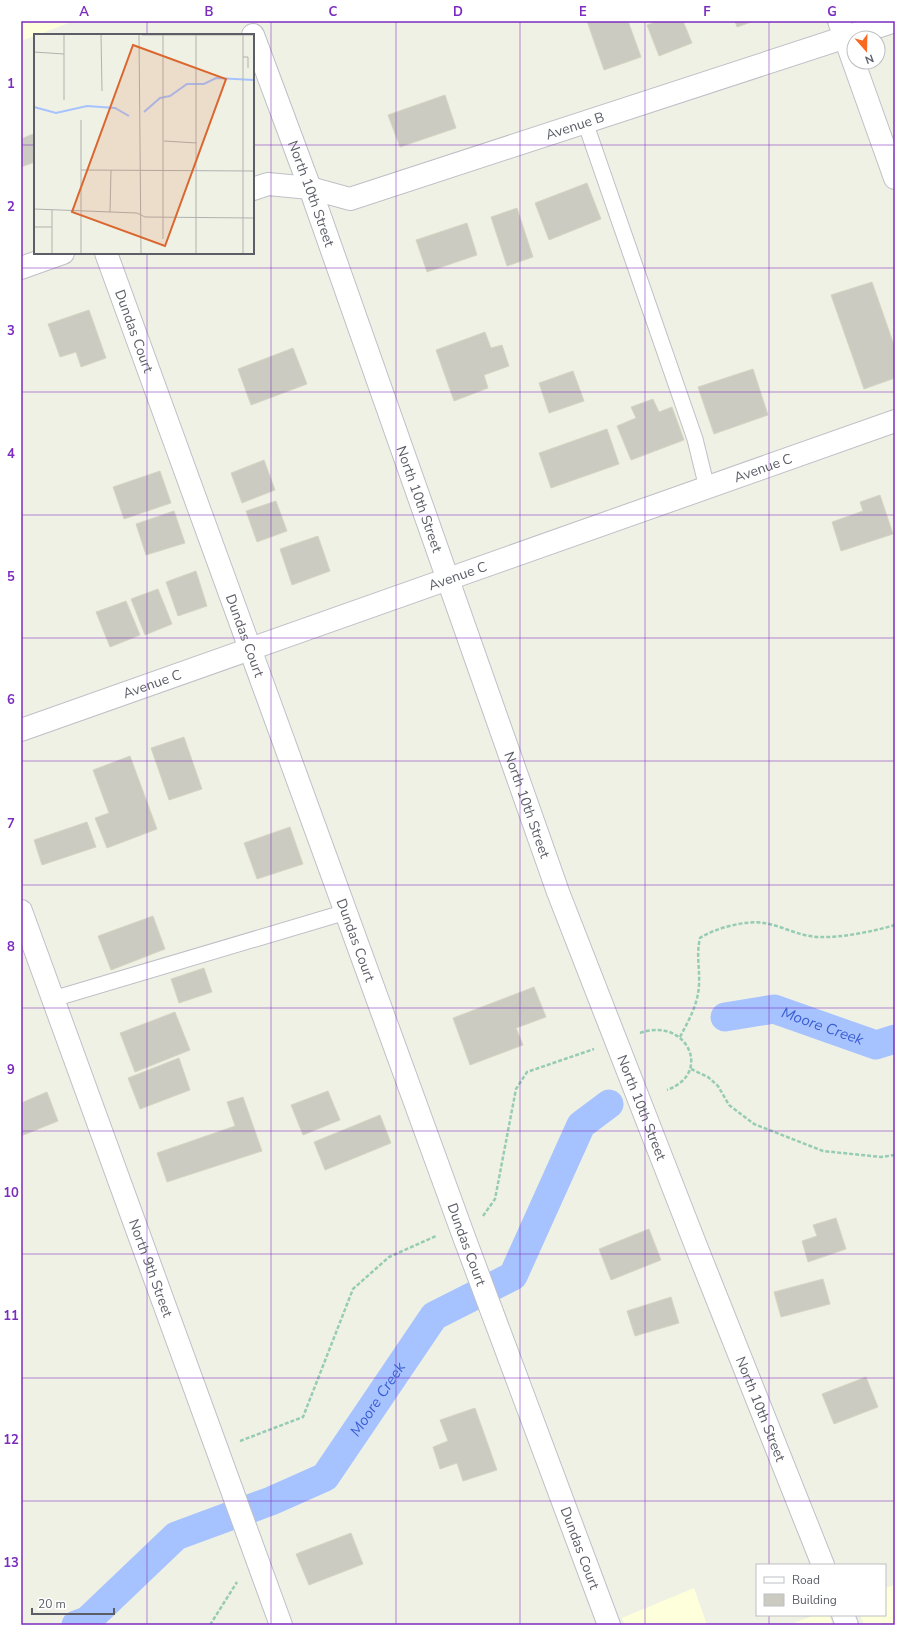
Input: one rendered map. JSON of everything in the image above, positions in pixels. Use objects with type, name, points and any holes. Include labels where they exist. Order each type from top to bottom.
[{"type":"street","name":"North 10th Street","points":[[248,21],[253,34]]},
{"type":"street","name":"Avenue B","points":[[254,189],[268,184],[310,188],[350,199],[585,122],[842,29],[895,21]]},
{"type":"street","points":[[842,29],[895,178]]},
{"type":"street","name":"North 10th Street","points":[[254,38],[310,188],[558,892],[823,1564]]},
{"type":"street","points":[[21,268],[60,254]]},
{"type":"street","name":"Dundas Court","points":[[106,254],[464,1237],[609,1625]]},
{"type":"street","name":"Avenue C","points":[[21,730],[895,421]]},
{"type":"street","name":"North 9th Street","points":[[21,911],[281,1625]]},
{"type":"lane","points":[[585,122],[695,439],[707,488]]},
{"type":"lane","points":[[53,999],[346,912]]},
{"type":"path","points":[[680,1037],[696,1004],[699,984],[697,951],[700,938],[709,932],[743,924],[764,923],[798,934],[820,938],[856,934],[895,925]]},
{"type":"path","points":[[640,1032],[655,1029],[669,1030],[680,1037],[687,1045],[692,1058],[691,1069],[685,1080],[675,1087],[667,1090]]},
{"type":"path","points":[[481,1218],[495,1199],[516,1089],[527,1072],[600,1047]]},
{"type":"path","points":[[691,1069],[708,1077],[718,1086],[729,1104],[754,1124],[823,1151],[881,1157],[895,1155]]},
{"type":"path","points":[[239,1441],[303,1417],[353,1289],[389,1257],[439,1235]]},
{"type":"path","points":[[210,1625],[239,1580]]},
{"type":"shaded area","points":[[21,21],[74,21],[40,34],[34,34],[34,36],[21,41]]},
{"type":"shaded area","points":[[895,1585],[895,1625],[864,1625],[860,1616],[886,1616],[886,1588]]},
{"type":"shaded area","points":[[694,1588],[707,1625],[625,1625],[622,1618]]},
{"type":"shaded area","points":[[812,1616],[829,1616],[833,1625],[789,1625]]},
{"type":"building","points":[[587,21],[628,21],[641,57],[604,70]]},
{"type":"building","points":[[658,21],[683,21],[692,43],[659,56],[647,25]]},
{"type":"building","points":[[735,21],[754,21],[737,27]]},
{"type":"building","points":[[445,95],[456,128],[400,147],[388,115]]},
{"type":"building","points":[[33,134],[34,136],[34,162],[21,167],[21,139]]},
{"type":"building","points":[[587,183],[601,219],[549,240],[535,203]]},
{"type":"building","points":[[517,208],[533,257],[507,266],[491,217]]},
{"type":"building","points":[[467,223],[477,255],[427,272],[416,240]]},
{"type":"building","points":[[872,282],[895,348],[895,378],[864,389],[831,295]]},
{"type":"building","points":[[89,310],[106,358],[81,367],[76,352],[60,357],[48,324]]},
{"type":"building","points":[[485,332],[491,348],[502,345],[509,366],[484,375],[488,388],[454,401],[436,350]]},
{"type":"building","points":[[293,348],[307,384],[251,405],[238,369]]},
{"type":"building","points":[[753,369],[768,415],[714,434],[698,387]]},
{"type":"building","points":[[573,371],[584,401],[549,413],[539,383]]},
{"type":"building","points":[[653,399],[659,412],[672,407],[684,440],[631,460],[617,426],[636,418],[631,407]]},
{"type":"building","points":[[607,429],[619,464],[551,488],[539,453]]},
{"type":"building","points":[[264,460],[275,490],[242,503],[231,473]]},
{"type":"building","points":[[160,471],[171,503],[124,519],[113,487]]},
{"type":"building","points":[[880,495],[893,534],[841,551],[832,522],[863,511],[860,502]]},
{"type":"building","points":[[276,501],[287,531],[257,542],[246,511]]},
{"type":"building","points":[[174,511],[185,543],[146,555],[136,524]]},
{"type":"building","points":[[318,536],[330,571],[292,585],[280,549]]},
{"type":"building","points":[[196,571],[207,606],[178,616],[166,582]]},
{"type":"building","points":[[158,589],[172,624],[145,635],[131,599]]},
{"type":"building","points":[[126,601],[140,635],[110,647],[96,612]]},
{"type":"building","points":[[184,737],[202,789],[169,800],[151,748]]},
{"type":"building","points":[[130,756],[157,829],[107,848],[95,818],[109,813],[93,770]]},
{"type":"building","points":[[87,822],[96,847],[42,865],[34,840]]},
{"type":"building","points":[[290,827],[303,864],[257,879],[244,843]]},
{"type":"building","points":[[153,916],[165,949],[111,970],[98,936]]},
{"type":"building","points":[[204,968],[212,992],[179,1003],[171,979]]},
{"type":"building","points":[[534,987],[546,1017],[516,1028],[523,1045],[470,1065],[453,1018]]},
{"type":"building","points":[[175,1012],[190,1050],[135,1072],[120,1033]]},
{"type":"building","points":[[179,1058],[190,1090],[140,1109],[128,1078]]},
{"type":"building","points":[[328,1091],[340,1120],[303,1135],[291,1105]]},
{"type":"building","points":[[47,1092],[58,1121],[21,1136],[21,1103]]},
{"type":"building","points":[[243,1097],[262,1151],[167,1182],[157,1153],[235,1126],[227,1102]]},
{"type":"building","points":[[380,1115],[391,1143],[325,1170],[314,1142]]},
{"type":"building","points":[[836,1218],[846,1249],[808,1262],[802,1241],[817,1236],[813,1225]]},
{"type":"building","points":[[649,1229],[661,1260],[611,1280],[599,1249]]},
{"type":"building","points":[[823,1279],[830,1304],[781,1317],[774,1292]]},
{"type":"building","points":[[671,1297],[679,1323],[635,1336],[627,1311]]},
{"type":"building","points":[[866,1377],[878,1407],[834,1424],[822,1394]]},
{"type":"building","points":[[475,1408],[497,1470],[463,1481],[457,1463],[440,1469],[433,1447],[448,1441],[440,1420]]},
{"type":"building","points":[[351,1533],[363,1564],[309,1585],[296,1554]]},
{"type":"waterway","name":"Moore Creek","points":[[725,1017],[774,1009],[876,1045],[895,1039]]},
{"type":"waterway","name":"Moore Creek","points":[[76,1625],[87,1621],[176,1536],[271,1501],[325,1477],[434,1316],[513,1276],[581,1125],[609,1104]]}]
